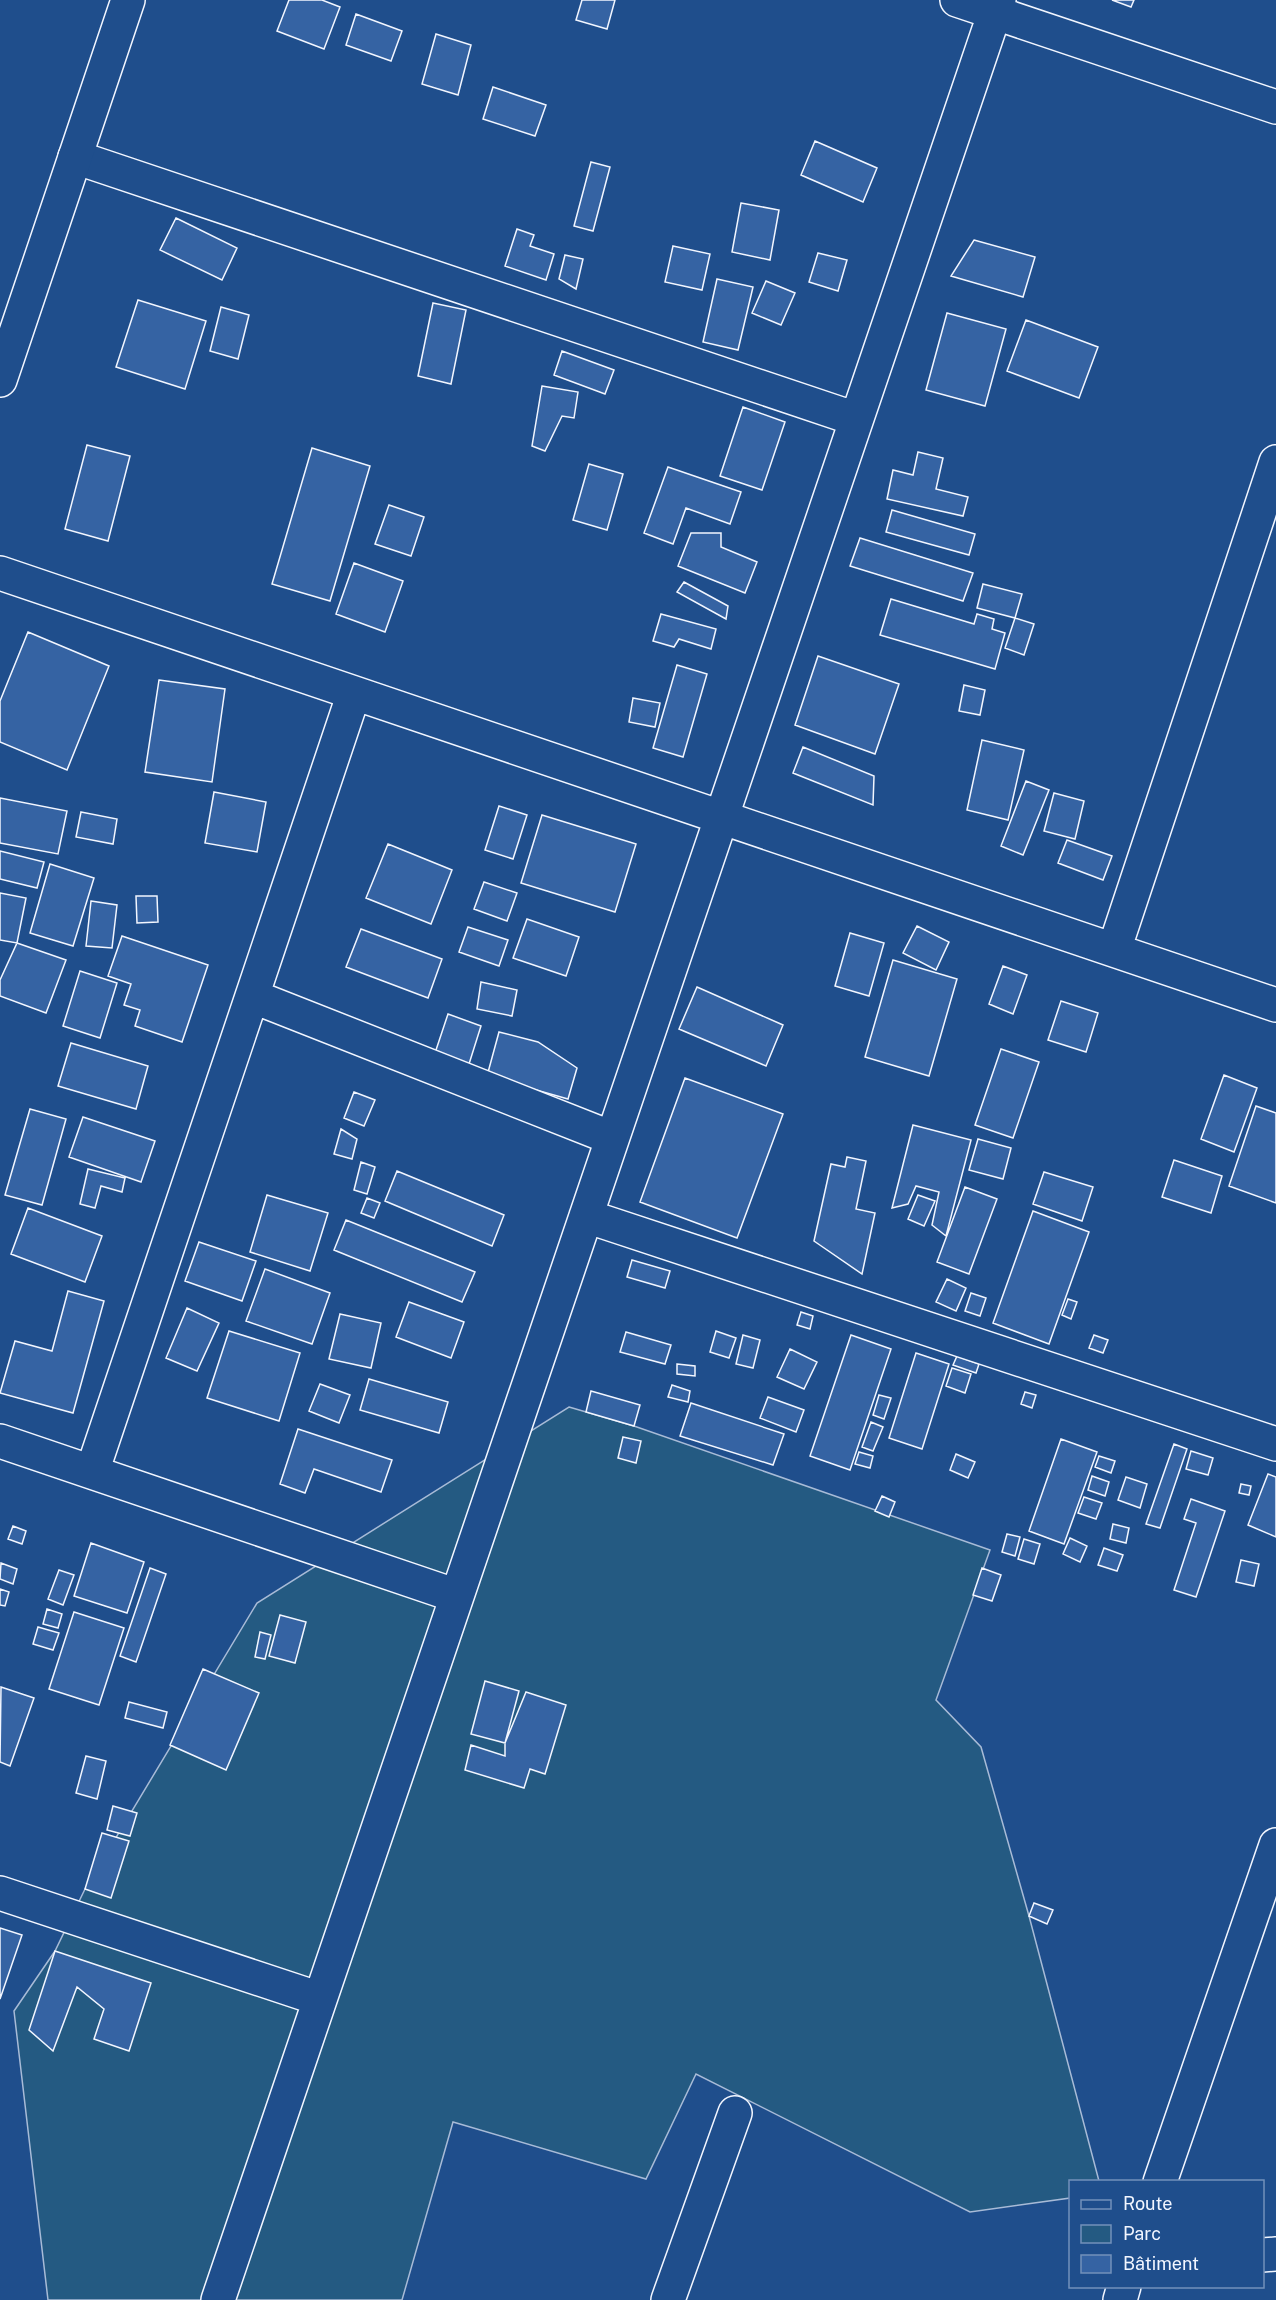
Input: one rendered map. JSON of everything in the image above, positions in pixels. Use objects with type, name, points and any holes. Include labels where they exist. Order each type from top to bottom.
[{"type":"street","points":[[0,380],[128,0]]},
{"type":"street","points":[[957,0],[996,6],[1276,107]]},
{"type":"street","points":[[218,2300],[996,6]]},
{"type":"street","points":[[75,157],[856,419]]},
{"type":"street","points":[[1114,950],[1276,462]]},
{"type":"street","points":[[0,573],[1276,1005]]},
{"type":"street","points":[[92,1472],[354,693]]},
{"type":"street","points":[[252,996],[612,1138]]},
{"type":"street","points":[[586,1216],[1276,1444]]},
{"type":"street","points":[[0,1441],[457,1596]]},
{"type":"street","points":[[1160,2180],[1273,1861]]},
{"type":"street","points":[[0,1893],[320,1999]]},
{"type":"street","points":[[669,2300],[735,2113]]},
{"type":"green space","points":[[569,1407],[634,1426],[990,1550],[936,1700],[981,1747],[1029,1916],[1099,2180],[1069,2180],[1069,2198],[970,2212],[696,2074],[646,2179],[453,2122],[402,2300],[48,2300],[14,2011],[55,1951],[85,1889],[257,1603]]},
{"type":"building","points":[[289,0],[322,0],[340,7],[324,49],[277,31]]},
{"type":"building","points":[[582,0],[615,0],[607,29],[576,20]]},
{"type":"building","points":[[1112,0],[1134,0],[1131,7]]},
{"type":"building","points":[[356,14],[402,31],[391,61],[346,45]]},
{"type":"building","points":[[436,34],[471,45],[458,95],[422,84]]},
{"type":"building","points":[[493,87],[546,105],[535,136],[483,119]]},
{"type":"building","points":[[815,141],[877,168],[863,202],[801,175]]},
{"type":"building","points":[[591,162],[610,167],[593,231],[574,226]]},
{"type":"building","points":[[741,203],[779,210],[770,260],[732,252]]},
{"type":"building","points":[[176,218],[237,248],[222,280],[160,250]]},
{"type":"building","points":[[517,229],[534,235],[530,246],[554,254],[546,280],[505,266]]},
{"type":"building","points":[[974,240],[1035,257],[1023,297],[951,276]]},
{"type":"building","points":[[673,246],[710,254],[702,290],[665,282]]},
{"type":"building","points":[[818,253],[847,260],[838,291],[809,282]]},
{"type":"building","points":[[565,255],[583,259],[576,289],[559,279]]},
{"type":"building","points":[[717,279],[753,287],[738,350],[703,342]]},
{"type":"building","points":[[766,281],[795,293],[781,325],[752,313]]},
{"type":"building","points":[[138,300],[206,321],[185,389],[116,367]]},
{"type":"building","points":[[433,303],[466,310],[451,384],[418,376]]},
{"type":"building","points":[[221,307],[249,315],[238,359],[210,351]]},
{"type":"building","points":[[947,313],[1006,329],[985,406],[926,390]]},
{"type":"building","points":[[1026,320],[1098,347],[1079,398],[1007,371]]},
{"type":"building","points":[[562,351],[614,370],[605,394],[554,375]]},
{"type":"building","points":[[542,386],[578,392],[574,418],[562,416],[545,451],[532,446]]},
{"type":"building","points":[[743,407],[785,422],[762,490],[720,476]]},
{"type":"building","points":[[87,445],[130,456],[108,541],[65,529]]},
{"type":"building","points":[[312,448],[370,466],[330,601],[272,584]]},
{"type":"building","points":[[918,452],[943,458],[936,489],[968,497],[963,516],[887,499],[893,470],[913,475]]},
{"type":"building","points":[[589,464],[623,474],[607,530],[573,520]]},
{"type":"building","points":[[668,467],[741,492],[730,524],[686,508],[673,544],[644,533]]},
{"type":"building","points":[[389,505],[424,517],[411,556],[375,544]]},
{"type":"building","points":[[892,510],[975,534],[969,555],[886,532]]},
{"type":"building","points":[[691,533],[721,533],[721,547],[757,562],[745,593],[678,566]]},
{"type":"building","points":[[860,538],[973,573],[963,601],[850,566]]},
{"type":"building","points":[[354,563],[403,581],[385,632],[336,614]]},
{"type":"building","points":[[684,582],[728,606],[726,619],[677,592]]},
{"type":"building","points":[[983,584],[1022,594],[1015,618],[977,608]]},
{"type":"building","points":[[891,599],[974,624],[977,614],[994,619],[992,629],[1005,633],[995,669],[880,635]]},
{"type":"building","points":[[661,614],[716,629],[711,649],[679,639],[674,647],[653,641]]},
{"type":"building","points":[[1015,618],[1034,624],[1024,655],[1005,648]]},
{"type":"building","points":[[28,632],[109,666],[67,770],[0,742],[0,701]]},
{"type":"building","points":[[818,656],[899,684],[875,754],[795,725]]},
{"type":"building","points":[[677,665],[707,674],[683,757],[653,748]]},
{"type":"building","points":[[159,680],[225,689],[212,782],[145,772]]},
{"type":"building","points":[[964,685],[985,690],[980,715],[959,711]]},
{"type":"building","points":[[633,698],[660,703],[655,727],[629,722]]},
{"type":"building","points":[[982,740],[1024,750],[1008,820],[967,810]]},
{"type":"building","points":[[803,747],[874,776],[873,805],[793,773]]},
{"type":"building","points":[[1026,781],[1049,790],[1023,855],[1001,846]]},
{"type":"building","points":[[214,792],[266,802],[257,852],[205,843]]},
{"type":"building","points":[[1054,793],[1084,801],[1075,839],[1044,831]]},
{"type":"building","points":[[0,798],[67,811],[58,854],[0,843]]},
{"type":"building","points":[[499,806],[527,815],[513,859],[485,850]]},
{"type":"building","points":[[81,812],[117,819],[113,844],[76,837]]},
{"type":"building","points":[[542,815],[636,844],[615,912],[521,883]]},
{"type":"building","points":[[1067,840],[1112,856],[1103,880],[1058,863]]},
{"type":"building","points":[[388,844],[452,870],[431,924],[366,898]]},
{"type":"building","points":[[0,851],[44,862],[37,888],[0,879]]},
{"type":"building","points":[[50,864],[94,878],[73,946],[30,933]]},
{"type":"building","points":[[484,882],[517,893],[507,921],[474,909]]},
{"type":"building","points":[[0,893],[26,898],[17,943],[0,940]]},
{"type":"building","points":[[136,896],[157,896],[158,922],[137,923]]},
{"type":"building","points":[[91,901],[117,905],[112,948],[86,946]]},
{"type":"building","points":[[527,919],[579,937],[566,976],[513,958]]},
{"type":"building","points":[[917,926],[949,942],[936,970],[903,953]]},
{"type":"building","points":[[468,927],[508,940],[499,966],[459,952]]},
{"type":"building","points":[[361,929],[442,959],[428,998],[346,967]]},
{"type":"building","points":[[850,933],[884,943],[869,996],[835,986]]},
{"type":"building","points":[[122,936],[208,965],[182,1042],[135,1026],[140,1010],[124,1005],[131,984],[108,976]]},
{"type":"building","points":[[17,943],[66,960],[46,1013],[0,996],[0,980]]},
{"type":"building","points":[[893,960],[957,979],[929,1076],[865,1057]]},
{"type":"building","points":[[1003,966],[1027,975],[1013,1014],[989,1004]]},
{"type":"building","points":[[80,971],[117,983],[100,1038],[63,1026]]},
{"type":"building","points":[[481,982],[517,990],[512,1016],[477,1009]]},
{"type":"building","points":[[697,987],[783,1025],[766,1066],[679,1029]]},
{"type":"building","points":[[1061,1001],[1098,1013],[1086,1052],[1048,1040]]},
{"type":"building","points":[[448,1014],[481,1026],[469,1064],[435,1053]]},
{"type":"building","points":[[499,1032],[538,1042],[577,1068],[568,1099],[487,1076]]},
{"type":"building","points":[[71,1043],[148,1066],[136,1109],[58,1086]]},
{"type":"building","points":[[1001,1049],[1039,1062],[1013,1138],[975,1125]]},
{"type":"building","points":[[1224,1075],[1257,1088],[1234,1152],[1201,1139]]},
{"type":"building","points":[[685,1078],[783,1114],[737,1238],[640,1202]]},
{"type":"building","points":[[354,1092],[375,1100],[364,1126],[344,1118]]},
{"type":"building","points":[[1256,1106],[1276,1113],[1276,1203],[1229,1186]]},
{"type":"building","points":[[30,1109],[66,1119],[42,1205],[5,1195]]},
{"type":"building","points":[[83,1117],[155,1141],[141,1182],[69,1157]]},
{"type":"building","points":[[913,1125],[971,1140],[946,1236],[932,1225],[939,1192],[916,1186],[908,1204],[892,1208]]},
{"type":"building","points":[[341,1129],[357,1139],[352,1159],[334,1154]]},
{"type":"building","points":[[978,1139],[1011,1148],[1003,1179],[969,1170]]},
{"type":"building","points":[[847,1157],[866,1161],[856,1209],[875,1213],[862,1274],[814,1241],[831,1164],[845,1167]]},
{"type":"building","points":[[1174,1160],[1222,1176],[1211,1213],[1162,1197]]},
{"type":"building","points":[[361,1162],[375,1167],[367,1194],[354,1190]]},
{"type":"building","points":[[88,1169],[125,1178],[122,1192],[101,1186],[95,1208],[80,1204]]},
{"type":"building","points":[[397,1171],[504,1215],[492,1246],[385,1201]]},
{"type":"building","points":[[1044,1172],[1093,1187],[1082,1221],[1033,1204]]},
{"type":"building","points":[[965,1187],[997,1199],[969,1274],[937,1262]]},
{"type":"building","points":[[267,1195],[328,1213],[310,1271],[250,1252]]},
{"type":"building","points":[[918,1195],[935,1201],[924,1226],[908,1219]]},
{"type":"building","points":[[367,1198],[380,1203],[374,1218],[361,1213]]},
{"type":"building","points":[[28,1208],[102,1236],[85,1282],[11,1254]]},
{"type":"building","points":[[1033,1211],[1089,1232],[1049,1344],[993,1323]]},
{"type":"building","points":[[346,1220],[475,1272],[462,1302],[334,1250]]},
{"type":"building","points":[[199,1242],[256,1261],[242,1301],[185,1281]]},
{"type":"building","points":[[632,1260],[670,1271],[665,1288],[627,1277]]},
{"type":"building","points":[[265,1269],[330,1293],[312,1344],[246,1321]]},
{"type":"building","points":[[947,1279],[966,1288],[956,1311],[936,1302]]},
{"type":"building","points":[[68,1291],[104,1301],[73,1413],[0,1393],[15,1341],[52,1351]]},
{"type":"building","points":[[971,1293],[986,1298],[980,1316],[965,1311]]},
{"type":"building","points":[[1068,1299],[1077,1302],[1071,1319],[1062,1315]]},
{"type":"building","points":[[409,1302],[464,1322],[451,1358],[396,1337]]},
{"type":"building","points":[[187,1308],[219,1323],[197,1371],[166,1358]]},
{"type":"building","points":[[801,1312],[813,1316],[810,1329],[797,1325]]},
{"type":"building","points":[[340,1314],[381,1323],[371,1368],[329,1359]]},
{"type":"building","points":[[229,1331],[300,1353],[279,1421],[207,1398]]},
{"type":"building","points":[[716,1331],[736,1338],[729,1358],[710,1352]]},
{"type":"building","points":[[626,1332],[671,1345],[665,1364],[620,1352]]},
{"type":"building","points":[[743,1335],[760,1340],[753,1368],[736,1364]]},
{"type":"building","points":[[851,1335],[891,1349],[850,1470],[810,1456]]},
{"type":"building","points":[[1094,1335],[1108,1340],[1103,1353],[1089,1348]]},
{"type":"building","points":[[790,1349],[817,1362],[804,1389],[777,1377]]},
{"type":"building","points":[[916,1353],[949,1364],[922,1449],[889,1438]]},
{"type":"building","points":[[957,1356],[979,1364],[976,1373],[953,1365]]},
{"type":"building","points":[[677,1364],[695,1366],[695,1376],[677,1374]]},
{"type":"building","points":[[952,1368],[971,1374],[965,1393],[946,1386]]},
{"type":"building","points":[[369,1379],[448,1402],[439,1433],[360,1410]]},
{"type":"building","points":[[320,1384],[350,1395],[339,1423],[309,1411]]},
{"type":"building","points":[[672,1385],[690,1391],[688,1402],[668,1397]]},
{"type":"building","points":[[591,1391],[640,1405],[634,1426],[586,1412]]},
{"type":"building","points":[[1025,1392],[1036,1395],[1032,1408],[1021,1404]]},
{"type":"building","points":[[879,1395],[891,1398],[884,1419],[873,1415]]},
{"type":"building","points":[[768,1397],[804,1410],[796,1432],[760,1418]]},
{"type":"building","points":[[691,1403],[784,1434],[773,1465],[680,1436]]},
{"type":"building","points":[[871,1422],[883,1427],[873,1451],[862,1447]]},
{"type":"building","points":[[298,1429],[392,1460],[381,1492],[314,1469],[305,1493],[280,1484]]},
{"type":"building","points":[[623,1437],[641,1441],[636,1463],[618,1458]]},
{"type":"building","points":[[1061,1439],[1097,1452],[1064,1544],[1029,1531]]},
{"type":"building","points":[[1174,1444],[1187,1449],[1160,1528],[1146,1524]]},
{"type":"building","points":[[1191,1451],[1213,1458],[1208,1475],[1186,1469]]},
{"type":"building","points":[[859,1452],[873,1456],[870,1468],[855,1464]]},
{"type":"building","points":[[956,1454],[975,1462],[968,1478],[950,1470]]},
{"type":"building","points":[[1099,1456],[1115,1461],[1111,1473],[1095,1467]]},
{"type":"building","points":[[1268,1474],[1276,1477],[1276,1537],[1248,1525]]},
{"type":"building","points":[[1092,1476],[1109,1482],[1105,1496],[1088,1490]]},
{"type":"building","points":[[1126,1477],[1147,1484],[1140,1508],[1118,1500]]},
{"type":"building","points":[[1241,1484],[1251,1486],[1249,1495],[1239,1493]]},
{"type":"building","points":[[882,1496],[895,1502],[889,1517],[875,1511]]},
{"type":"building","points":[[1084,1497],[1102,1503],[1096,1519],[1078,1513]]},
{"type":"building","points":[[1191,1499],[1225,1511],[1196,1597],[1174,1590],[1196,1523],[1184,1519]]},
{"type":"building","points":[[1113,1524],[1129,1528],[1126,1543],[1110,1539]]},
{"type":"building","points":[[13,1526],[26,1531],[22,1544],[8,1539]]},
{"type":"building","points":[[1007,1534],[1020,1537],[1015,1556],[1002,1552]]},
{"type":"building","points":[[1070,1538],[1087,1546],[1080,1562],[1063,1554]]},
{"type":"building","points":[[1024,1539],[1040,1544],[1034,1564],[1018,1559]]},
{"type":"building","points":[[91,1543],[144,1562],[127,1613],[74,1596]]},
{"type":"building","points":[[1104,1548],[1123,1555],[1117,1571],[1098,1565]]},
{"type":"building","points":[[1241,1560],[1259,1564],[1254,1586],[1236,1582]]},
{"type":"building","points":[[1,1563],[17,1569],[13,1584],[0,1579]]},
{"type":"building","points":[[150,1568],[166,1574],[136,1662],[120,1656]]},
{"type":"building","points":[[982,1568],[1001,1575],[992,1601],[973,1595]]},
{"type":"building","points":[[59,1570],[74,1575],[63,1605],[48,1599]]},
{"type":"building","points":[[0,1589],[9,1592],[5,1606],[0,1605]]},
{"type":"building","points":[[47,1609],[62,1614],[58,1628],[43,1624]]},
{"type":"building","points":[[74,1612],[124,1628],[99,1705],[49,1689]]},
{"type":"building","points":[[280,1615],[306,1622],[295,1663],[269,1656]]},
{"type":"building","points":[[38,1627],[59,1633],[53,1650],[33,1644]]},
{"type":"building","points":[[260,1632],[271,1635],[265,1659],[255,1657]]},
{"type":"building","points":[[203,1669],[259,1693],[226,1770],[170,1745]]},
{"type":"building","points":[[485,1681],[519,1691],[505,1743],[471,1734]]},
{"type":"building","points":[[1,1687],[34,1698],[10,1766],[0,1762]]},
{"type":"building","points":[[526,1692],[566,1705],[545,1774],[530,1769],[524,1788],[465,1770],[471,1745],[505,1756],[505,1743]]},
{"type":"building","points":[[129,1702],[167,1712],[163,1728],[125,1718]]},
{"type":"building","points":[[86,1756],[106,1761],[97,1799],[76,1793]]},
{"type":"building","points":[[113,1806],[137,1813],[130,1836],[107,1830]]},
{"type":"building","points":[[102,1833],[129,1841],[111,1898],[85,1889]]},
{"type":"building","points":[[1034,1903],[1053,1910],[1047,1924],[1029,1916]]},
{"type":"building","points":[[0,1928],[22,1935],[0,1999]]},
{"type":"building","points":[[55,1951],[151,1983],[129,2051],[94,2039],[104,2009],[77,1987],[53,2051],[29,2030]]}]
